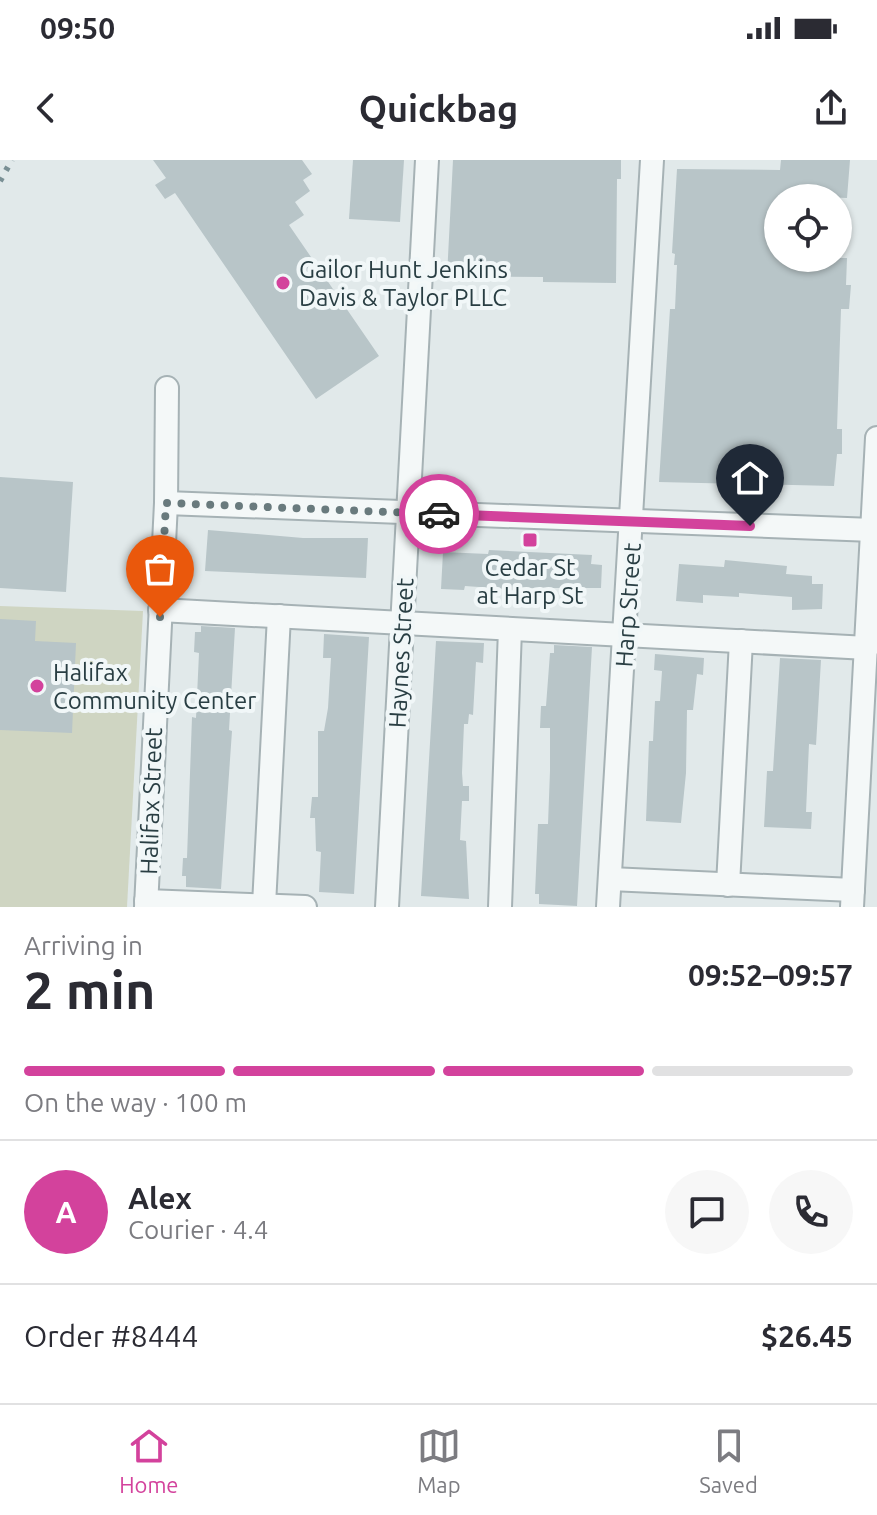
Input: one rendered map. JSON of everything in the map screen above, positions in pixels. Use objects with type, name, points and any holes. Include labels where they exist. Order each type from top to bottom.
[{"type":"street","name":"Haynes Street","points":[[387,907],[427,160]]},
{"type":"street","name":"Harp Street","points":[[608,907],[652,160]]},
{"type":"street","name":"Halifax Street","points":[[146,904],[166,503],[167,388]]},
{"type":"street","points":[[610,879],[728,885],[852,899],[871,701],[867,648],[877,438]]},
{"type":"street","points":[[166,503],[873,530]]},
{"type":"street","points":[[160,610],[867,648]]},
{"type":"street","points":[[264,905],[279,616]]},
{"type":"street","points":[[500,907],[510,629]]},
{"type":"street","points":[[728,885],[741,641]]},
{"type":"street","points":[[146,904],[305,907]]},
{"type":"green space","points":[[0,606],[143,611],[127,907],[0,907]]},
{"type":"building","name":"Gailor Hunt Jenkins Davis & Taylor PLLC","points":[[153,160],[302,160],[312,174],[303,180],[310,191],[295,202],[304,215],[289,225],[379,356],[316,399],[175,193],[165,199],[155,185],[166,178]]},
{"type":"building","points":[[353,160],[404,160],[400,222],[349,219]]},
{"type":"building","points":[[453,160],[621,160],[621,179],[617,179],[616,283],[543,282],[543,277],[447,276]]},
{"type":"building","points":[[781,160],[850,160],[848,184],[764,184],[764,272],[846,272],[846,285],[851,285],[849,309],[841,309],[837,429],[842,429],[842,454],[837,454],[834,486],[659,482],[670,309],[675,309],[677,265],[674,265],[675,254],[672,253],[677,169],[780,170]]},
{"type":"building","points":[[0,477],[73,482],[66,592],[0,588]]},
{"type":"building","points":[[208,530],[303,538],[368,538],[366,578],[205,571]]},
{"type":"building","points":[[489,550],[592,555],[591,564],[602,565],[601,588],[530,588],[530,598],[507,597],[507,589],[465,586],[464,590],[441,589],[443,552],[488,554]]},
{"type":"building","points":[[725,560],[787,566],[786,574],[812,576],[812,584],[823,584],[822,609],[792,610],[792,597],[739,593],[739,597],[703,595],[703,603],[676,601],[679,564],[724,567]]},
{"type":"building","name":"Halifax Community Center","points":[[0,619],[36,621],[35,641],[76,643],[72,733],[0,730]]},
{"type":"building","points":[[201,626],[235,628],[229,730],[232,731],[221,889],[186,887],[186,876],[182,876],[183,858],[187,858],[192,717],[196,718],[199,653],[194,652],[195,632],[201,632]]},
{"type":"building","points":[[324,634],[369,637],[354,894],[319,892],[321,852],[316,851],[315,818],[310,818],[312,797],[318,797],[318,731],[324,731],[328,708],[331,658],[323,658]]},
{"type":"building","points":[[436,641],[484,643],[483,663],[476,662],[473,715],[469,714],[468,724],[464,724],[462,773],[463,786],[469,786],[469,801],[462,801],[460,840],[466,841],[469,899],[421,896]]},
{"type":"building","points":[[554,645],[592,647],[577,906],[539,904],[539,894],[535,894],[538,824],[548,824],[550,771],[550,728],[540,728],[541,706],[546,706],[550,653],[554,653]]},
{"type":"building","points":[[655,654],[704,658],[703,675],[697,674],[693,710],[687,710],[681,823],[646,821],[649,741],[653,741],[655,701],[660,701],[662,671],[654,670]]},
{"type":"building","points":[[780,658],[821,660],[816,745],[809,744],[806,812],[812,812],[811,829],[764,827],[767,771],[773,771]]},
{"type":"railway","points":[[0,181],[12,160]]},
{"type":"way so far","points":[[160,617],[166,503],[439,514]]},
{"type":"place","name":"Gailor Hunt Jenkins Davis & Taylor PLLC","points":[[283,283]]},
{"type":"place","name":"Cedar St at Harp St","points":[[530,540]]},
{"type":"place","name":"Halifax Community Center","points":[[37,686]]},
{"type":"route","points":[[439,514],[750,526]]}]
